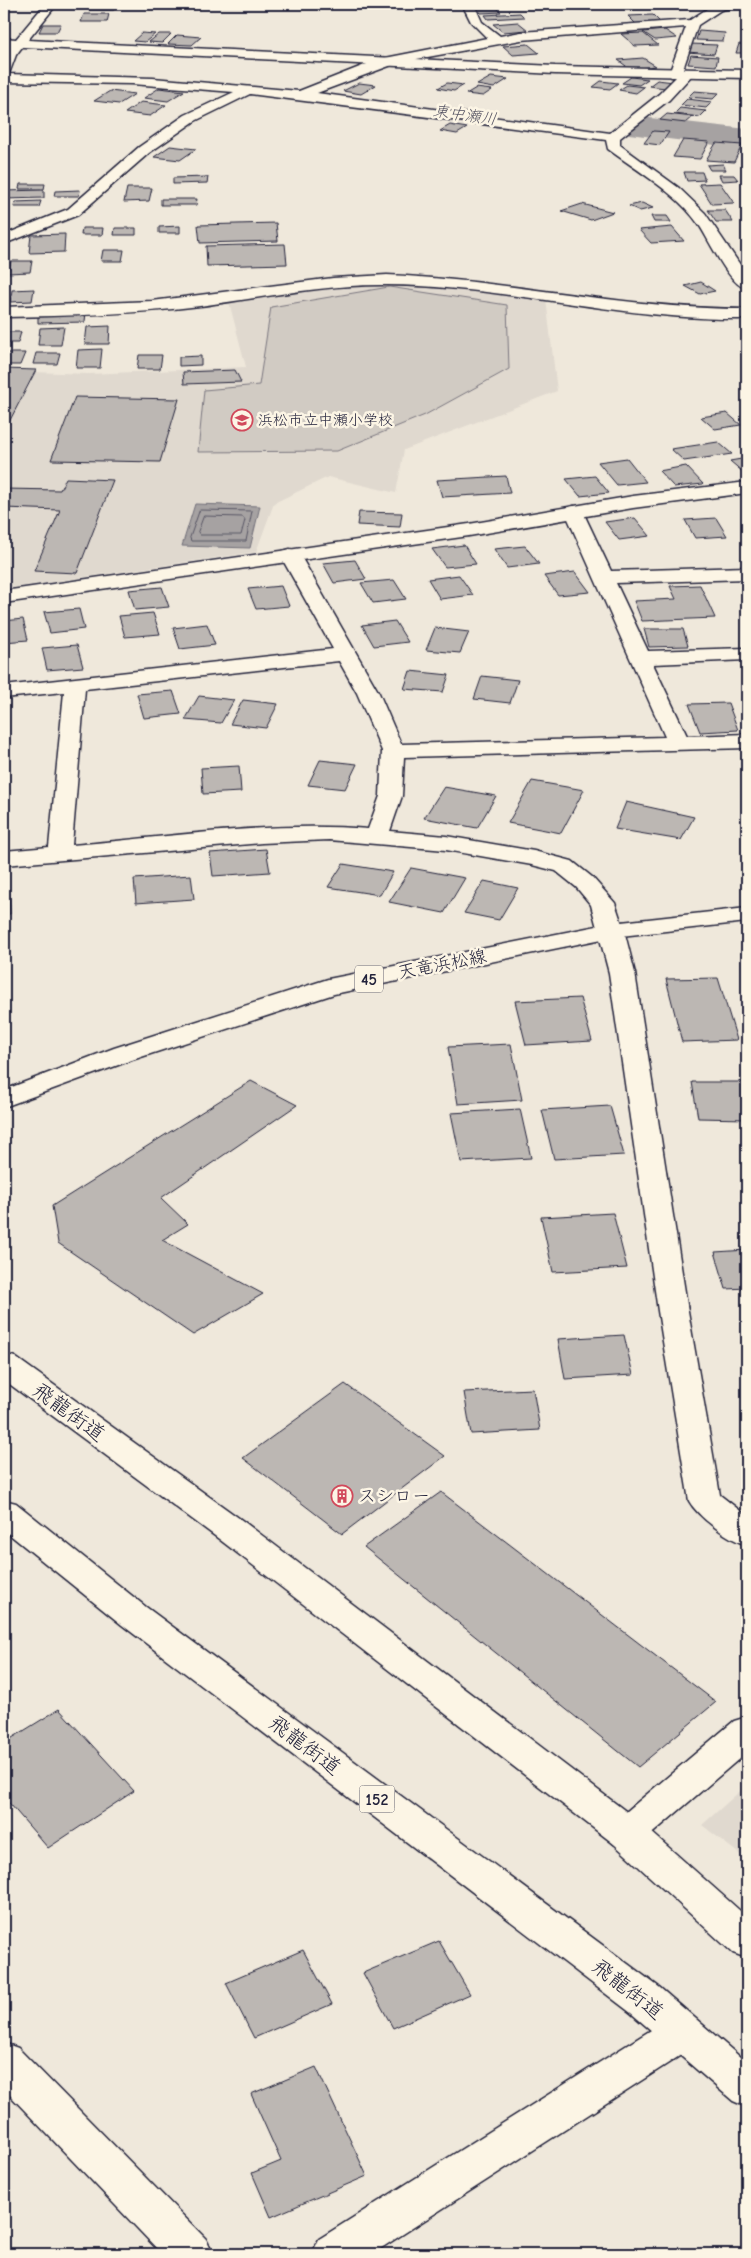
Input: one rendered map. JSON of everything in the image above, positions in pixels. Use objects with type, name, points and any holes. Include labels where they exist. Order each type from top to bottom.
[{"type":"main road","points":[[4,70],[10,54],[51,4]]},
{"type":"main road","points":[[468,4],[472,17],[479,27],[496,39]]},
{"type":"main road","points":[[300,95],[384,62],[496,39],[546,33],[693,23],[717,7],[733,4]]},
{"type":"main road","points":[[4,78],[172,83],[300,95],[613,137],[664,97],[681,74],[693,23]]},
{"type":"main road","points":[[4,42],[384,62],[681,74],[747,74]]},
{"type":"main road","points":[[4,240],[73,212],[144,150],[190,118],[247,90]]},
{"type":"main road","points":[[613,137],[613,146],[692,207],[707,226],[740,277],[747,284]]},
{"type":"main road","points":[[4,312],[147,307],[321,284],[386,280],[464,282],[670,313],[747,314]]},
{"type":"main road","points":[[4,597],[469,530],[574,512],[747,487]]},
{"type":"main road","points":[[574,512],[679,743]]},
{"type":"main road","points":[[290,555],[344,654],[368,693],[393,751],[391,796],[378,836]]},
{"type":"main road","points":[[605,577],[747,572]]},
{"type":"main road","points":[[4,692],[344,654]]},
{"type":"main road","points":[[641,658],[747,654]]},
{"type":"main road","points":[[60,852],[74,684]]},
{"type":"main road","points":[[393,751],[747,741]]},
{"type":"main road","points":[[4,858],[60,852],[329,833],[446,843],[534,858],[564,866],[584,882],[603,903],[612,930],[622,973],[673,1311],[705,1500],[747,1533]]},
{"type":"main road","name":"天竜浜松線","points":[[4,1099],[124,1054],[328,987],[612,930],[747,915]]},
{"type":"main road","name":"飛龍街道","points":[[4,1364],[239,1536],[627,1833],[747,1941]]},
{"type":"main road","name":"飛龍街道","points":[[4,1512],[134,1616],[645,2000],[747,2088]]},
{"type":"main road","points":[[627,1833],[747,1731]]},
{"type":"main road","points":[[334,2254],[681,2033]]},
{"type":"main road","points":[[4,2061],[191,2254]]},
{"type":"shaded area","name":"浜松市立中瀬小学校","points":[[350,286],[465,287],[546,299],[557,391],[404,450],[396,493],[328,477],[274,503],[256,552],[4,589],[4,371],[89,374],[246,367],[229,302]]},
{"type":"shaded area","points":[[389,287],[507,305],[509,369],[425,415],[337,451],[198,452],[204,390],[259,385],[271,307]]},
{"type":"shaded area","points":[[747,1785],[747,1860],[702,1825]]},
{"type":"water","points":[[195,504],[260,506],[250,548],[182,546]]},
{"type":"building","points":[[90,4],[116,4],[114,10],[88,10]]},
{"type":"building","points":[[495,6],[501,12],[481,13],[476,7]]},
{"type":"building","points":[[520,13],[524,17],[488,19],[485,15]]},
{"type":"building","points":[[84,14],[109,14],[107,22],[81,22]]},
{"type":"building","points":[[653,15],[661,23],[636,24],[628,16]]},
{"type":"building","points":[[518,22],[528,30],[503,32],[493,24]]},
{"type":"building","points":[[43,24],[61,24],[57,32],[39,32]]},
{"type":"building","points":[[665,30],[677,38],[655,40],[643,32]]},
{"type":"building","points":[[699,31],[725,33],[723,41],[696,40]]},
{"type":"building","points":[[142,33],[155,34],[145,42],[133,41]]},
{"type":"building","points":[[643,33],[658,45],[635,46],[621,34]]},
{"type":"building","points":[[159,34],[171,34],[162,43],[149,42]]},
{"type":"building","points":[[177,35],[201,37],[192,45],[168,44]]},
{"type":"building","points":[[528,44],[539,53],[513,55],[503,46]]},
{"type":"building","points":[[690,44],[717,45],[714,54],[687,52]]},
{"type":"building","points":[[739,44],[747,45],[747,53],[736,53]]},
{"type":"building","points":[[691,55],[718,57],[716,66],[688,64]]},
{"type":"building","points":[[643,58],[656,66],[630,69],[618,60]]},
{"type":"building","points":[[491,77],[508,79],[494,88],[477,85]]},
{"type":"building","points":[[631,77],[648,79],[639,85],[622,83]]},
{"type":"building","points":[[657,80],[674,82],[665,88],[649,86]]},
{"type":"building","points":[[601,81],[618,83],[610,89],[593,87]]},
{"type":"building","points":[[359,83],[376,85],[361,94],[343,91]]},
{"type":"building","points":[[447,83],[464,85],[454,91],[438,88]]},
{"type":"building","points":[[627,85],[644,87],[636,93],[619,90]]},
{"type":"building","points":[[159,88],[184,91],[168,101],[144,98]]},
{"type":"building","points":[[476,88],[492,90],[483,96],[466,94]]},
{"type":"building","points":[[110,91],[135,94],[119,104],[94,101]]},
{"type":"building","points":[[694,91],[719,93],[713,99],[688,97]]},
{"type":"building","points":[[687,99],[712,102],[706,108],[681,105]]},
{"type":"building","points":[[141,102],[166,105],[150,116],[125,113]]},
{"type":"building","points":[[680,108],[706,111],[700,117],[674,114]]},
{"type":"building","points":[[667,114],[693,117],[686,123],[660,120]]},
{"type":"building","points":[[450,125],[467,128],[457,134],[440,131]]},
{"type":"building","points":[[653,131],[669,132],[660,145],[644,143]]},
{"type":"building","points":[[683,140],[709,142],[700,159],[673,157]]},
{"type":"building","points":[[716,143],[742,145],[734,162],[706,160]]},
{"type":"building","points":[[170,146],[196,149],[180,160],[154,157]]},
{"type":"building","points":[[723,164],[726,170],[710,170],[707,165]]},
{"type":"building","points":[[684,172],[702,172],[705,180],[687,181]]},
{"type":"building","points":[[719,175],[734,175],[738,180],[722,181]]},
{"type":"building","points":[[208,177],[207,183],[173,184],[173,178]]},
{"type":"building","points":[[720,183],[734,203],[712,204],[699,184]]},
{"type":"building","points":[[20,184],[45,184],[44,189],[19,189]]},
{"type":"building","points":[[127,188],[152,188],[149,201],[124,202]]},
{"type":"building","points":[[44,190],[44,198],[4,199],[4,191]]},
{"type":"building","points":[[80,190],[79,196],[54,196],[55,191]]},
{"type":"building","points":[[161,199],[197,199],[196,205],[161,205]]},
{"type":"building","points":[[41,201],[39,207],[14,207],[15,202]]},
{"type":"building","points":[[642,203],[653,208],[640,211],[629,206]]},
{"type":"building","points":[[582,204],[613,212],[591,220],[561,211]]},
{"type":"building","points":[[708,210],[725,210],[733,222],[716,222]]},
{"type":"building","points":[[651,216],[667,216],[671,222],[654,222]]},
{"type":"building","points":[[276,223],[278,241],[200,243],[198,225]]},
{"type":"building","points":[[180,226],[180,233],[159,233],[159,227]]},
{"type":"building","points":[[672,227],[684,241],[651,243],[639,230]]},
{"type":"building","points":[[82,228],[103,228],[102,235],[81,235]]},
{"type":"building","points":[[115,228],[136,228],[136,235],[114,235]]},
{"type":"building","points":[[65,234],[64,252],[29,253],[31,235]]},
{"type":"building","points":[[285,244],[287,264],[207,266],[206,246]]},
{"type":"building","points":[[103,250],[124,250],[122,261],[101,261]]},
{"type":"building","points":[[11,261],[32,261],[30,272],[8,273]]},
{"type":"building","points":[[701,282],[715,291],[700,294],[685,286]]},
{"type":"building","points":[[34,289],[32,301],[10,302],[12,290]]},
{"type":"building","points":[[86,312],[85,322],[38,323],[38,313]]},
{"type":"building","points":[[110,326],[109,344],[85,344],[87,327]]},
{"type":"building","points":[[64,327],[61,345],[38,345],[40,328]]},
{"type":"building","points":[[4,332],[21,332],[18,343],[4,343]]},
{"type":"building","points":[[102,349],[100,368],[76,368],[78,350]]},
{"type":"building","points":[[4,353],[25,353],[20,365],[4,365]]},
{"type":"building","points":[[36,353],[60,353],[57,364],[33,364]]},
{"type":"building","points":[[139,355],[162,355],[160,369],[137,369]]},
{"type":"building","points":[[201,356],[201,365],[179,366],[179,357]]},
{"type":"building","points":[[4,369],[36,370],[8,424],[4,424]]},
{"type":"building","points":[[235,370],[241,382],[184,384],[183,372]]},
{"type":"building","points":[[75,397],[179,399],[160,462],[51,460]]},
{"type":"building","points":[[727,413],[741,425],[715,429],[701,417]]},
{"type":"building","points":[[718,442],[732,454],[684,461],[671,449]]},
{"type":"building","points":[[627,458],[646,482],[617,485],[598,462]]},
{"type":"building","points":[[747,458],[747,473],[744,473],[730,461]]},
{"type":"building","points":[[686,466],[703,484],[674,487],[659,471]]},
{"type":"building","points":[[506,476],[510,493],[442,497],[437,480]]},
{"type":"building","points":[[595,476],[609,493],[580,496],[566,479]]},
{"type":"building","points":[[66,478],[113,480],[77,573],[34,571],[60,510],[4,508],[4,489],[60,490]]},
{"type":"building","points":[[359,512],[402,513],[400,527],[357,525]]},
{"type":"building","points":[[635,518],[650,536],[619,540],[605,522]]},
{"type":"building","points":[[716,518],[727,536],[695,538],[685,520]]},
{"type":"building","points":[[464,545],[476,564],[445,567],[432,549]]},
{"type":"building","points":[[525,546],[539,564],[507,568],[494,549]]},
{"type":"building","points":[[355,560],[366,579],[334,583],[323,563]]},
{"type":"building","points":[[575,572],[590,592],[558,595],[544,576]]},
{"type":"building","points":[[459,575],[473,595],[440,599],[428,579]]},
{"type":"building","points":[[394,580],[406,599],[373,603],[361,583]]},
{"type":"building","points":[[700,585],[715,618],[642,621],[634,601],[676,599],[670,586]]},
{"type":"building","points":[[281,586],[289,606],[256,609],[248,589]]},
{"type":"building","points":[[162,587],[169,607],[135,610],[129,590]]},
{"type":"building","points":[[79,609],[84,629],[50,633],[44,612]]},
{"type":"building","points":[[153,613],[160,634],[125,637],[119,616]]},
{"type":"building","points":[[23,619],[28,640],[4,642],[4,621]]},
{"type":"building","points":[[395,621],[408,642],[374,646],[362,625]]},
{"type":"building","points":[[207,624],[215,645],[180,649],[173,628]]},
{"type":"building","points":[[435,628],[469,632],[460,653],[426,650]]},
{"type":"building","points":[[644,629],[683,629],[688,646],[649,647]]},
{"type":"building","points":[[77,645],[83,667],[47,670],[42,648]]},
{"type":"building","points":[[410,671],[449,675],[443,692],[404,689]]},
{"type":"building","points":[[482,676],[518,680],[510,703],[474,699]]},
{"type":"building","points":[[173,691],[181,714],[144,718],[137,694]]},
{"type":"building","points":[[199,696],[234,700],[221,723],[185,720]]},
{"type":"building","points":[[243,700],[278,704],[266,728],[230,724]]},
{"type":"building","points":[[728,703],[738,730],[700,732],[689,704]]},
{"type":"building","points":[[320,760],[357,764],[345,789],[308,785]]},
{"type":"building","points":[[239,766],[241,792],[203,794],[201,768]]},
{"type":"building","points":[[532,781],[584,790],[561,833],[508,823]]},
{"type":"building","points":[[444,787],[496,796],[477,828],[424,818]]},
{"type":"building","points":[[626,802],[694,817],[681,840],[615,829]]},
{"type":"building","points":[[266,849],[270,872],[213,876],[210,853]]},
{"type":"building","points":[[343,864],[393,872],[380,895],[328,887]]},
{"type":"building","points":[[411,868],[465,878],[444,913],[389,902]]},
{"type":"building","points":[[191,875],[194,899],[136,903],[134,879]]},
{"type":"building","points":[[484,881],[518,888],[499,920],[464,913]]},
{"type":"building","points":[[9,890],[10,914],[4,914],[4,891]]},
{"type":"building","points":[[718,978],[737,1040],[682,1042],[666,979]]},
{"type":"building","points":[[580,998],[592,1041],[526,1045],[515,1001]]},
{"type":"building","points":[[511,1044],[522,1100],[458,1104],[448,1047]]},
{"type":"building","points":[[251,1081],[297,1105],[161,1198],[188,1224],[162,1240],[263,1294],[193,1335],[58,1243],[52,1206]]},
{"type":"building","points":[[692,1082],[743,1082],[747,1119],[698,1118]]},
{"type":"building","points":[[610,1106],[624,1155],[554,1159],[542,1110]]},
{"type":"building","points":[[520,1109],[531,1158],[461,1162],[451,1113]]},
{"type":"building","points":[[613,1213],[627,1268],[553,1272],[541,1217]]},
{"type":"building","points":[[747,1250],[747,1288],[726,1289],[715,1252]]},
{"type":"building","points":[[624,1335],[633,1375],[565,1379],[558,1339]]},
{"type":"building","name":"スシロー","points":[[345,1384],[445,1456],[342,1534],[243,1458]]},
{"type":"building","points":[[533,1389],[540,1430],[471,1434],[464,1392]]},
{"type":"building","points":[[441,1492],[716,1702],[638,1767],[364,1547]]},
{"type":"building","points":[[59,1709],[134,1791],[48,1848],[4,1797],[4,1743]]},
{"type":"building","points":[[439,1941],[470,1994],[393,2028],[363,1973]]},
{"type":"building","points":[[303,1950],[332,2004],[254,2038],[226,1983]]},
{"type":"building","points":[[316,2067],[367,2176],[271,2217],[252,2173],[281,2161],[251,2094]]},
{"type":"waterway","name":"東中瀬川","points":[[641,127],[747,139]]},
{"type":"place","name":"浜松市立中瀬小学校","points":[[242,420]]},
{"type":"place","name":"スシロー","points":[[342,1496]]}]
